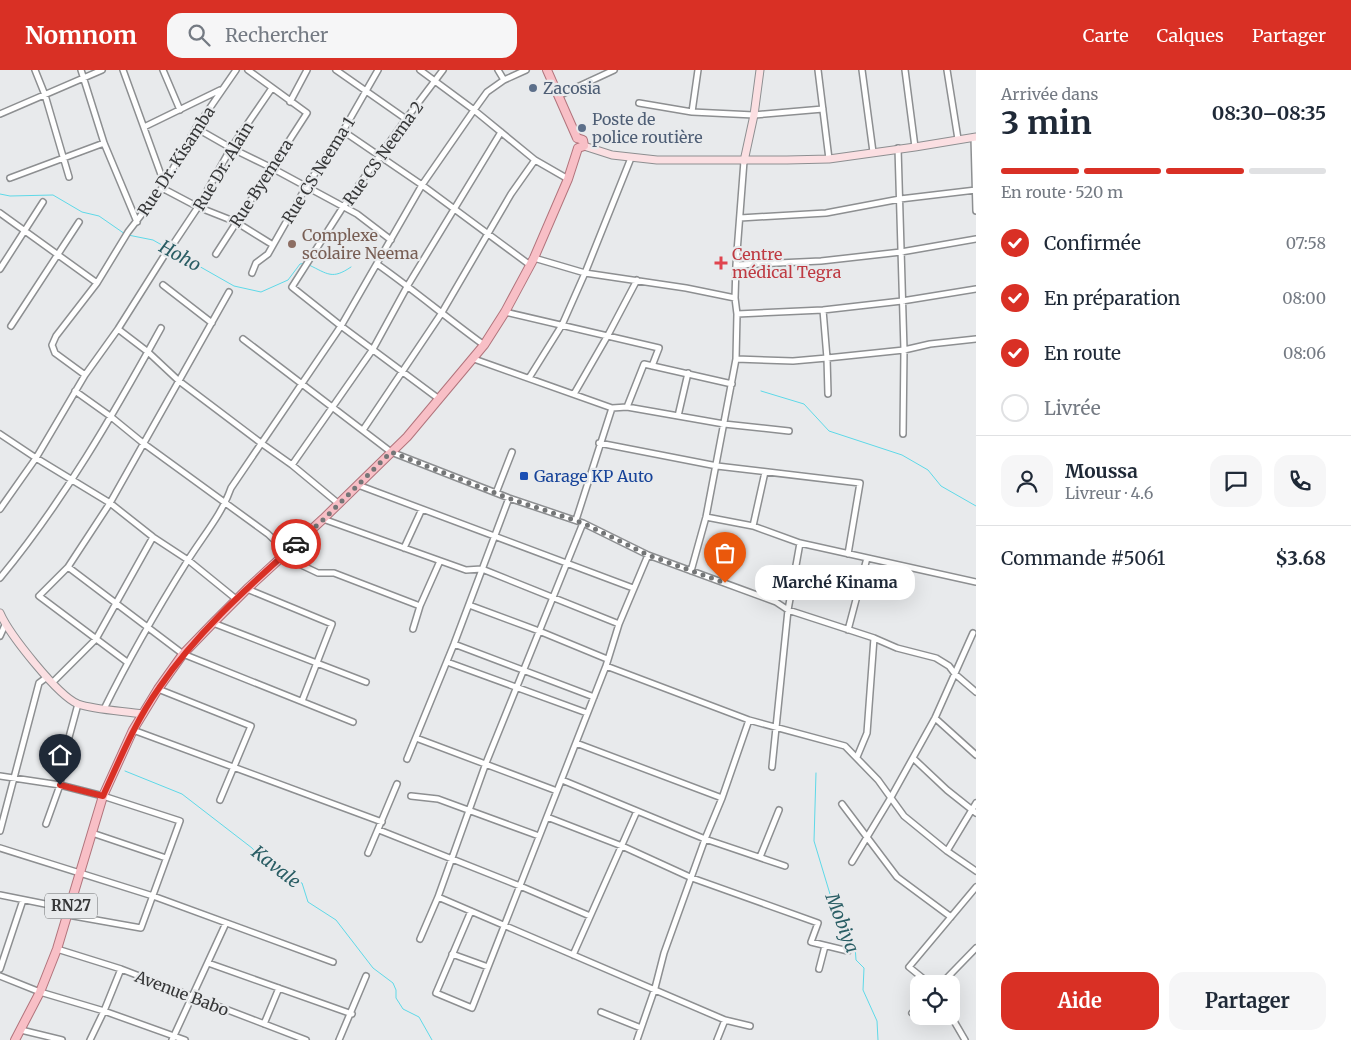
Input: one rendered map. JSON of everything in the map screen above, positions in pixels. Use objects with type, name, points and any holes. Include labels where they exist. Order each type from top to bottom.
[{"type":"main road","name":"RN27","points":[[15,1040],[40,992],[57,949],[103,796],[133,730],[158,689],[184,654],[213,622],[286,552],[323,520],[407,437],[474,359],[505,312],[532,262],[581,147],[574,144],[577,138],[547,70]]},
{"type":"main road","points":[[744,161],[754,116],[760,70]]},
{"type":"main road","points":[[581,147],[631,158],[744,161],[829,158],[975,137]]},
{"type":"main road","points":[[0,614],[5,625],[50,680],[67,697],[78,704],[143,714]]},
{"type":"street","points":[[35,70],[45,95],[69,177]]},
{"type":"street","points":[[81,70],[104,143],[136,222]]},
{"type":"street","points":[[0,114],[102,70]]},
{"type":"street","points":[[123,70],[163,185],[198,207],[236,222],[273,245]]},
{"type":"street","points":[[163,70],[180,110]]},
{"type":"street","name":"Rue Dr. Kisamba","points":[[85,375],[55,353],[52,346],[56,336],[97,283],[128,232],[163,185],[196,128],[235,70]]},
{"type":"street","points":[[248,70],[290,102],[307,70]]},
{"type":"street","points":[[336,70],[406,119]]},
{"type":"street","name":"Rue CS Neema 1","points":[[252,273],[256,264],[268,254],[306,186],[343,131],[378,70]]},
{"type":"street","points":[[420,70],[474,110],[535,160],[568,179]]},
{"type":"street","name":"Rue CS Neema 2","points":[[341,326],[292,287],[344,207],[443,70]]},
{"type":"street","points":[[498,70],[504,80]]},
{"type":"street","points":[[104,709],[127,662],[188,560],[226,502],[231,488],[341,326],[422,185],[487,92],[504,80],[526,70]]},
{"type":"street","points":[[558,96],[614,70]]},
{"type":"street","points":[[692,112],[698,70]]},
{"type":"street","points":[[818,70],[829,158]]},
{"type":"street","points":[[862,70],[873,152]]},
{"type":"street","points":[[905,70],[915,147]]},
{"type":"street","points":[[947,70],[958,140]]},
{"type":"street","name":"Rue Dr. Alain","points":[[174,243],[198,207],[231,148],[272,88]]},
{"type":"street","name":"Rue Dr. Kisamba","points":[[144,127],[222,89]]},
{"type":"street","name":"Rue Byemera","points":[[216,254],[270,167],[307,113],[290,102]]},
{"type":"street","points":[[639,103],[692,112],[754,116],[823,109]]},
{"type":"street","points":[[196,128],[357,214],[391,240]]},
{"type":"street","points":[[343,131],[422,185],[488,235],[532,262],[585,273],[637,280],[735,298]]},
{"type":"street","points":[[292,464],[373,349],[408,285],[501,132]]},
{"type":"street","points":[[975,137],[976,210]]},
{"type":"street","points":[[10,178],[104,143]]},
{"type":"street","points":[[898,148],[904,350],[904,434]]},
{"type":"street","points":[[529,378],[562,325],[631,158]]},
{"type":"street","points":[[363,430],[441,314],[511,194],[535,160]]},
{"type":"street","points":[[691,571],[706,517],[717,466],[736,359],[736,265],[744,161]]},
{"type":"street","points":[[740,218],[826,214],[900,200],[975,190]]},
{"type":"street","points":[[0,269],[43,202]]},
{"type":"street","points":[[0,213],[97,283]]},
{"type":"street","points":[[11,326],[79,222]]},
{"type":"street","points":[[736,265],[821,261],[901,252],[976,239]]},
{"type":"street","points":[[0,509],[36,458],[85,375],[118,329],[164,256]]},
{"type":"street","points":[[377,264],[408,285],[441,314],[484,345]]},
{"type":"street","points":[[574,394],[608,336],[637,280]]},
{"type":"street","points":[[163,285],[212,324]]},
{"type":"street","points":[[737,314],[823,310],[902,301],[976,289]]},
{"type":"street","points":[[127,662],[39,596],[68,567],[110,503],[229,292]]},
{"type":"street","points":[[823,310],[828,394]]},
{"type":"street","points":[[505,312],[659,348],[652,366]]},
{"type":"street","points":[[341,326],[439,399]]},
{"type":"street","points":[[0,578],[31,541],[72,479],[116,408],[160,328]]},
{"type":"street","points":[[118,329],[148,352],[179,381],[292,464],[338,504]]},
{"type":"street","points":[[736,359],[793,361],[904,350],[930,344],[976,338]]},
{"type":"street","points":[[243,339],[391,452],[508,498],[576,520],[648,555],[776,602],[788,610],[874,638],[897,648],[936,658],[949,666],[955,674],[976,692]]},
{"type":"street","points":[[474,359],[612,408],[627,407],[724,424],[789,431]]},
{"type":"street","points":[[627,407],[644,364],[732,384]]},
{"type":"street","points":[[678,416],[688,373]]},
{"type":"street","points":[[75,391],[268,534],[299,564],[318,573],[334,573],[420,606]]},
{"type":"street","points":[[576,520],[599,443],[612,408]]},
{"type":"street","points":[[0,434],[110,503],[153,537],[188,560],[236,599]]},
{"type":"street","points":[[599,443],[717,466],[860,483],[848,554]]},
{"type":"street","points":[[496,493],[512,452]]},
{"type":"street","points":[[753,526],[765,472]]},
{"type":"street","points":[[358,485],[633,588]]},
{"type":"street","points":[[407,759],[454,644],[508,498]]},
{"type":"street","points":[[404,548],[422,509]]},
{"type":"street","points":[[706,517],[753,526],[800,543],[976,582]]},
{"type":"street","points":[[323,520],[466,570],[482,569],[619,624]]},
{"type":"street","points":[[420,939],[438,897],[486,763],[583,523]]},
{"type":"street","points":[[0,831],[39,683],[50,680],[96,639],[153,537]]},
{"type":"street","points":[[772,767],[788,610],[800,543]]},
{"type":"street","points":[[470,911],[436,993],[472,1008],[606,666],[606,660],[619,624],[648,555]]},
{"type":"street","points":[[848,630],[867,558]]},
{"type":"street","points":[[413,629],[420,606],[440,561]]},
{"type":"street","points":[[68,567],[184,654],[354,722]]},
{"type":"street","points":[[247,589],[332,624],[302,701]]},
{"type":"street","points":[[469,605],[539,631],[606,660]]},
{"type":"street","points":[[213,622],[366,682]]},
{"type":"street","points":[[0,636],[5,625]]},
{"type":"street","points":[[852,862],[935,718],[973,633]]},
{"type":"street","points":[[857,757],[867,733],[874,638]]},
{"type":"street","points":[[454,644],[594,697]]},
{"type":"street","points":[[446,662],[587,713]]},
{"type":"street","points":[[606,666],[749,720],[845,746],[878,780],[904,816],[947,851],[976,871]]},
{"type":"street","points":[[158,689],[251,726],[220,800]]},
{"type":"street","points":[[46,824],[60,785],[65,752],[78,704]]},
{"type":"street","points":[[935,718],[976,755]]},
{"type":"street","points":[[637,1040],[655,988],[664,953],[749,720]]},
{"type":"street","points":[[133,730],[382,822]]},
{"type":"street","points":[[416,738],[557,790]]},
{"type":"street","points":[[576,743],[722,798]]},
{"type":"street","points":[[913,758],[947,790],[974,811]]},
{"type":"street","points":[[0,776],[60,785],[103,796],[180,821],[140,928],[0,895]]},
{"type":"street","points":[[562,780],[705,838],[785,866]]},
{"type":"street","points":[[368,853],[397,784]]},
{"type":"street","points":[[411,796],[438,799],[539,836]]},
{"type":"street","points":[[947,851],[974,811],[976,803]]},
{"type":"street","points":[[842,804],[897,878],[951,917]]},
{"type":"street","points":[[760,857],[779,810]]},
{"type":"street","points":[[573,955],[637,811]]},
{"type":"street","points":[[547,817],[622,846],[692,878],[818,923],[811,942],[848,951]]},
{"type":"street","points":[[378,830],[452,858],[590,916]]},
{"type":"street","points":[[92,833],[166,858]]},
{"type":"street","points":[[0,848],[153,896],[333,962]]},
{"type":"street","points":[[919,975],[909,967],[976,887]]},
{"type":"street","points":[[438,897],[655,988],[725,1020],[750,1026]]},
{"type":"street","points":[[0,969],[23,900]]},
{"type":"street","points":[[173,1038],[226,923]]},
{"type":"street","points":[[819,970],[825,946]]},
{"type":"street","points":[[950,975],[976,948]]},
{"type":"street","name":"Avenue Babo","points":[[57,949],[121,969],[306,1040]]},
{"type":"street","points":[[452,954],[488,967]]},
{"type":"street","points":[[208,963],[352,1014]]},
{"type":"street","points":[[90,1040],[121,969]]},
{"type":"street","points":[[0,976],[40,992],[104,1011],[173,1038],[185,1040]]},
{"type":"street","points":[[340,1040],[366,976]]},
{"type":"street","points":[[264,1024],[279,988]]},
{"type":"street","points":[[601,1012],[641,1028]]},
{"type":"street","points":[[717,1040],[725,1020]]},
{"type":"street","points":[[956,1025],[965,1040]]},
{"type":"street","points":[[21,1030],[62,1040]]},
{"type":"waterway","name":"Hoho","points":[[0,194],[10,196],[53,195],[82,212],[99,216],[125,234]]},
{"type":"waterway","name":"Hoho","points":[[128,235],[153,240],[234,286],[261,292],[288,280],[300,264],[306,263]]},
{"type":"waterway","name":"Hoho","points":[[309,265],[330,274],[339,273],[351,267]]},
{"type":"waterway","points":[[761,391],[804,404],[829,431],[902,455],[928,470],[941,486],[976,506]]},
{"type":"waterway","name":"Kavale","points":[[125,771],[182,794],[252,848],[261,858],[274,862],[282,876],[302,883],[308,902],[336,920],[373,968],[393,983],[396,990],[396,998],[403,1009],[419,1017],[432,1040]]},
{"type":"waterway","name":"Mobiya","points":[[816,773],[814,841],[836,914],[855,946],[856,960],[864,968],[863,990],[877,1021],[878,1040]]},
{"type":"way so far","points":[[296,544],[323,520],[391,452],[508,498],[583,523],[648,555],[725,583]]},
{"type":"place","name":"Zacosia","points":[[533,88]]},
{"type":"place","name":"Poste de police routière","points":[[582,128]]},
{"type":"place","name":"Complexe scolaire Neema","points":[[292,244]]},
{"type":"place","name":"Centre médical Tegra","points":[[721,263]]},
{"type":"place","name":"Garage KP Auto","points":[[524,476]]},
{"type":"place","name":"Marché Kinama","points":[[725,583]]},
{"type":"route","points":[[60,785],[103,796],[133,730],[158,689],[184,654],[236,599],[296,544]]}]
